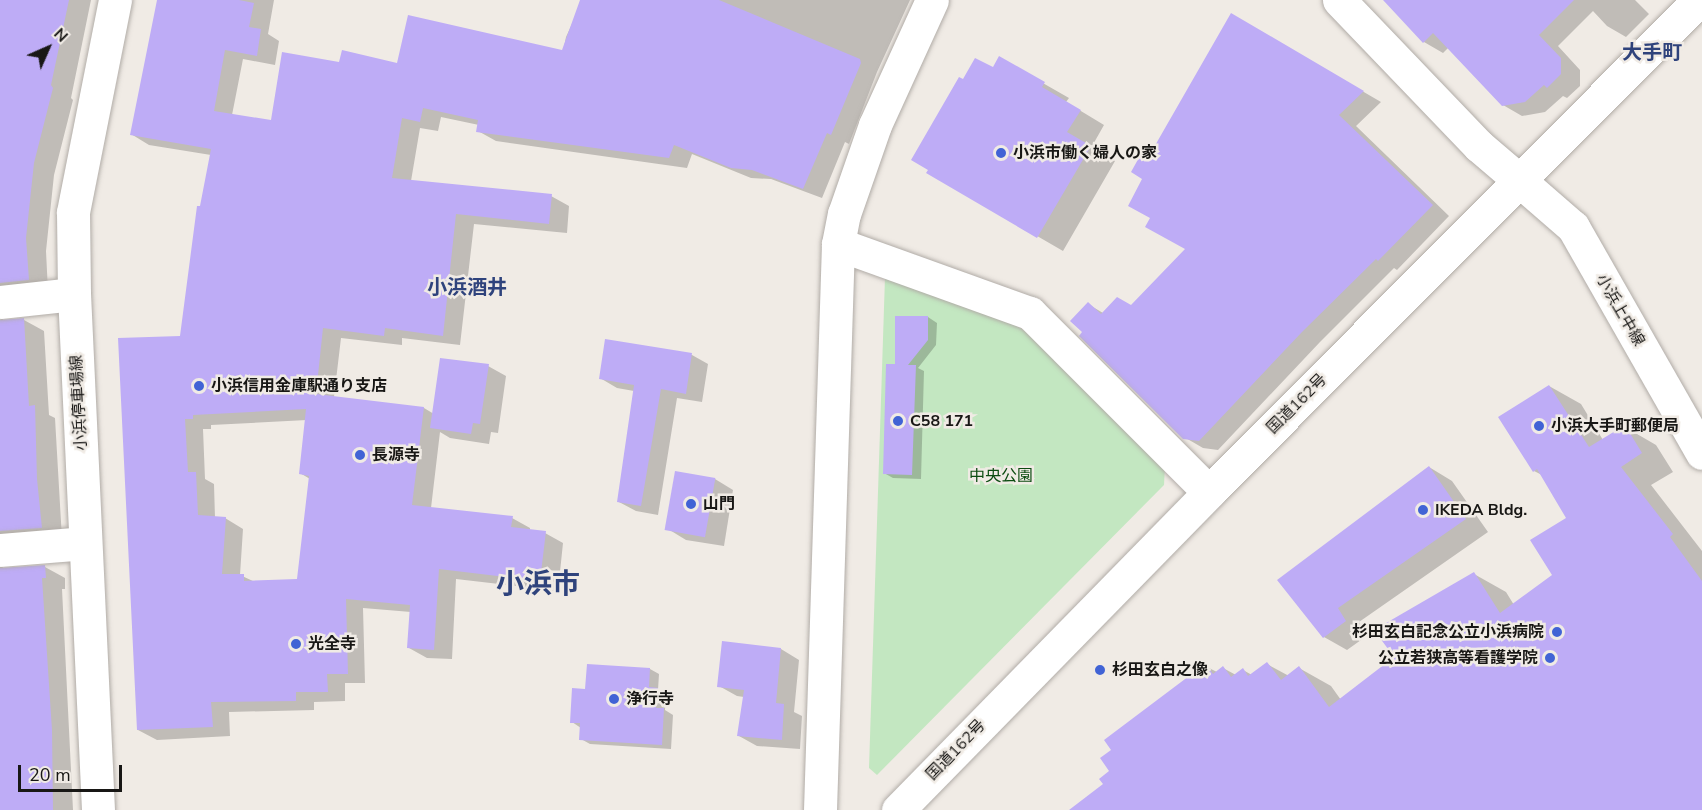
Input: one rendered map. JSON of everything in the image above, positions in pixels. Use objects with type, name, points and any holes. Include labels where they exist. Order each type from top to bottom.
[{"type":"main road","name":"小浜停車場線","points":[[98,810],[74,294],[73,212],[115,0]]},
{"type":"main road","points":[[820,810],[838,244],[844,214],[875,125],[932,0]]},
{"type":"main road","name":"小浜上中線","points":[[1339,0],[1479,146],[1573,227],[1702,453]]},
{"type":"main road","name":"国道162号","points":[[898,810],[1209,492],[1699,0]]},
{"type":"main road","points":[[838,244],[1030,313],[1209,492]]},
{"type":"main road","points":[[0,302],[74,294]]},
{"type":"main road","points":[[0,550],[85,543]]},
{"type":"green space","name":"中央公園","points":[[885,277],[1011,322],[1032,336],[1165,466],[1164,485],[877,775],[869,768]]},
{"type":"building","points":[[0,0],[69,0],[51,85],[53,88],[34,163],[26,238],[29,280],[0,283]]},
{"type":"building","points":[[157,0],[239,0],[254,3],[249,27],[261,29],[257,56],[225,50],[214,111],[271,120],[282,52],[339,62],[342,50],[397,63],[408,15],[562,50],[580,0],[719,0],[860,59],[861,63],[831,135],[827,133],[803,189],[752,170],[731,168],[674,145],[669,158],[476,132],[478,120],[423,108],[420,122],[402,118],[392,178],[552,194],[549,224],[456,214],[443,336],[385,328],[384,336],[323,328],[316,394],[424,407],[412,505],[513,516],[511,527],[546,531],[540,581],[439,569],[434,650],[407,648],[410,605],[346,599],[348,674],[327,674],[328,692],[296,692],[296,701],[211,702],[213,727],[137,730],[118,338],[180,336],[197,206],[200,206],[211,149],[130,135]],"holes":[[[306,409],[299,474],[309,476],[297,579],[244,581],[244,574],[222,574],[226,517],[198,515],[196,472],[188,472],[185,419],[193,419],[193,415]]]},
{"type":"building","points":[[1383,0],[1574,0],[1539,35],[1561,58],[1561,74],[1547,88],[1544,85],[1525,102],[1502,106],[1433,33],[1423,43]]},
{"type":"building","points":[[1231,13],[1364,91],[1339,115],[1433,205],[1378,261],[1376,259],[1302,332],[1199,441],[1183,439],[1079,336],[1082,332],[1070,321],[1088,302],[1101,314],[1117,297],[1131,305],[1185,249],[1145,227],[1150,218],[1128,206],[1142,179],[1131,172],[1146,145],[1153,149]]},
{"type":"building","name":"小浜市働く婦人の家","points":[[999,56],[1045,82],[1042,87],[1081,110],[1067,132],[1091,146],[1037,238],[926,173],[928,170],[911,160],[959,77],[963,79],[975,58],[993,67]]},
{"type":"building","points":[[895,316],[928,316],[928,340],[908,365],[916,365],[912,475],[883,474],[886,364],[895,364]]},
{"type":"building","points":[[24,318],[29,406],[35,405],[37,479],[42,528],[0,531],[0,320]]},
{"type":"building","points":[[605,339],[692,353],[686,394],[661,389],[641,506],[617,502],[634,385],[599,379]]},
{"type":"building","points":[[440,358],[489,364],[480,424],[473,423],[471,434],[430,428]]},
{"type":"building","name":"杉田玄白記念公立小浜病院","points":[[1549,385],[1589,447],[1625,425],[1642,453],[1621,467],[1673,534],[1670,537],[1702,581],[1702,810],[1069,810],[1103,784],[1099,779],[1109,771],[1100,758],[1111,750],[1104,740],[1205,664],[1213,674],[1223,666],[1231,677],[1243,668],[1248,676],[1267,662],[1281,680],[1299,666],[1329,707],[1394,657],[1374,630],[1474,572],[1500,613],[1552,575],[1530,540],[1566,518],[1537,469],[1533,472],[1498,417]]},
{"type":"building","points":[[1429,466],[1466,519],[1338,608],[1346,621],[1323,638],[1277,580]]},
{"type":"building","name":"山門","points":[[675,471],[715,478],[705,537],[665,530]]},
{"type":"building","points":[[45,565],[46,578],[42,578],[52,730],[53,810],[0,810],[0,568]]},
{"type":"building","points":[[722,641],[781,648],[776,703],[784,704],[782,740],[737,736],[744,690],[717,687]]},
{"type":"building","name":"浄行寺","points":[[587,664],[650,668],[649,687],[658,688],[656,708],[664,708],[662,745],[579,740],[580,723],[570,723],[572,688],[585,689]]},
{"type":"place","name":"小浜市働く婦人の家","points":[[1001,153]]},
{"type":"place","name":"小浜信用金庫駅通り支店","points":[[199,386]]},
{"type":"place","name":"C58 171","points":[[898,421]]},
{"type":"place","name":"小浜大手町郵便局","points":[[1539,426]]},
{"type":"place","name":"長源寺","points":[[360,455]]},
{"type":"place","name":"山門","points":[[691,504]]},
{"type":"place","name":"IKEDA Bldg.","points":[[1423,510]]},
{"type":"place","name":"杉田玄白記念公立小浜病院","points":[[1557,632]]},
{"type":"place","name":"光全寺","points":[[296,644]]},
{"type":"place","name":"公立若狭高等看護学院","points":[[1550,658]]},
{"type":"place","name":"杉田玄白之像","points":[[1100,670]]},
{"type":"place","name":"浄行寺","points":[[614,699]]},
{"type":"district","name":"大手町","points":[[1652,52]]},
{"type":"district","name":"小浜酒井","points":[[467,287]]},
{"type":"district","name":"小浜市","points":[[538,584]]}]
